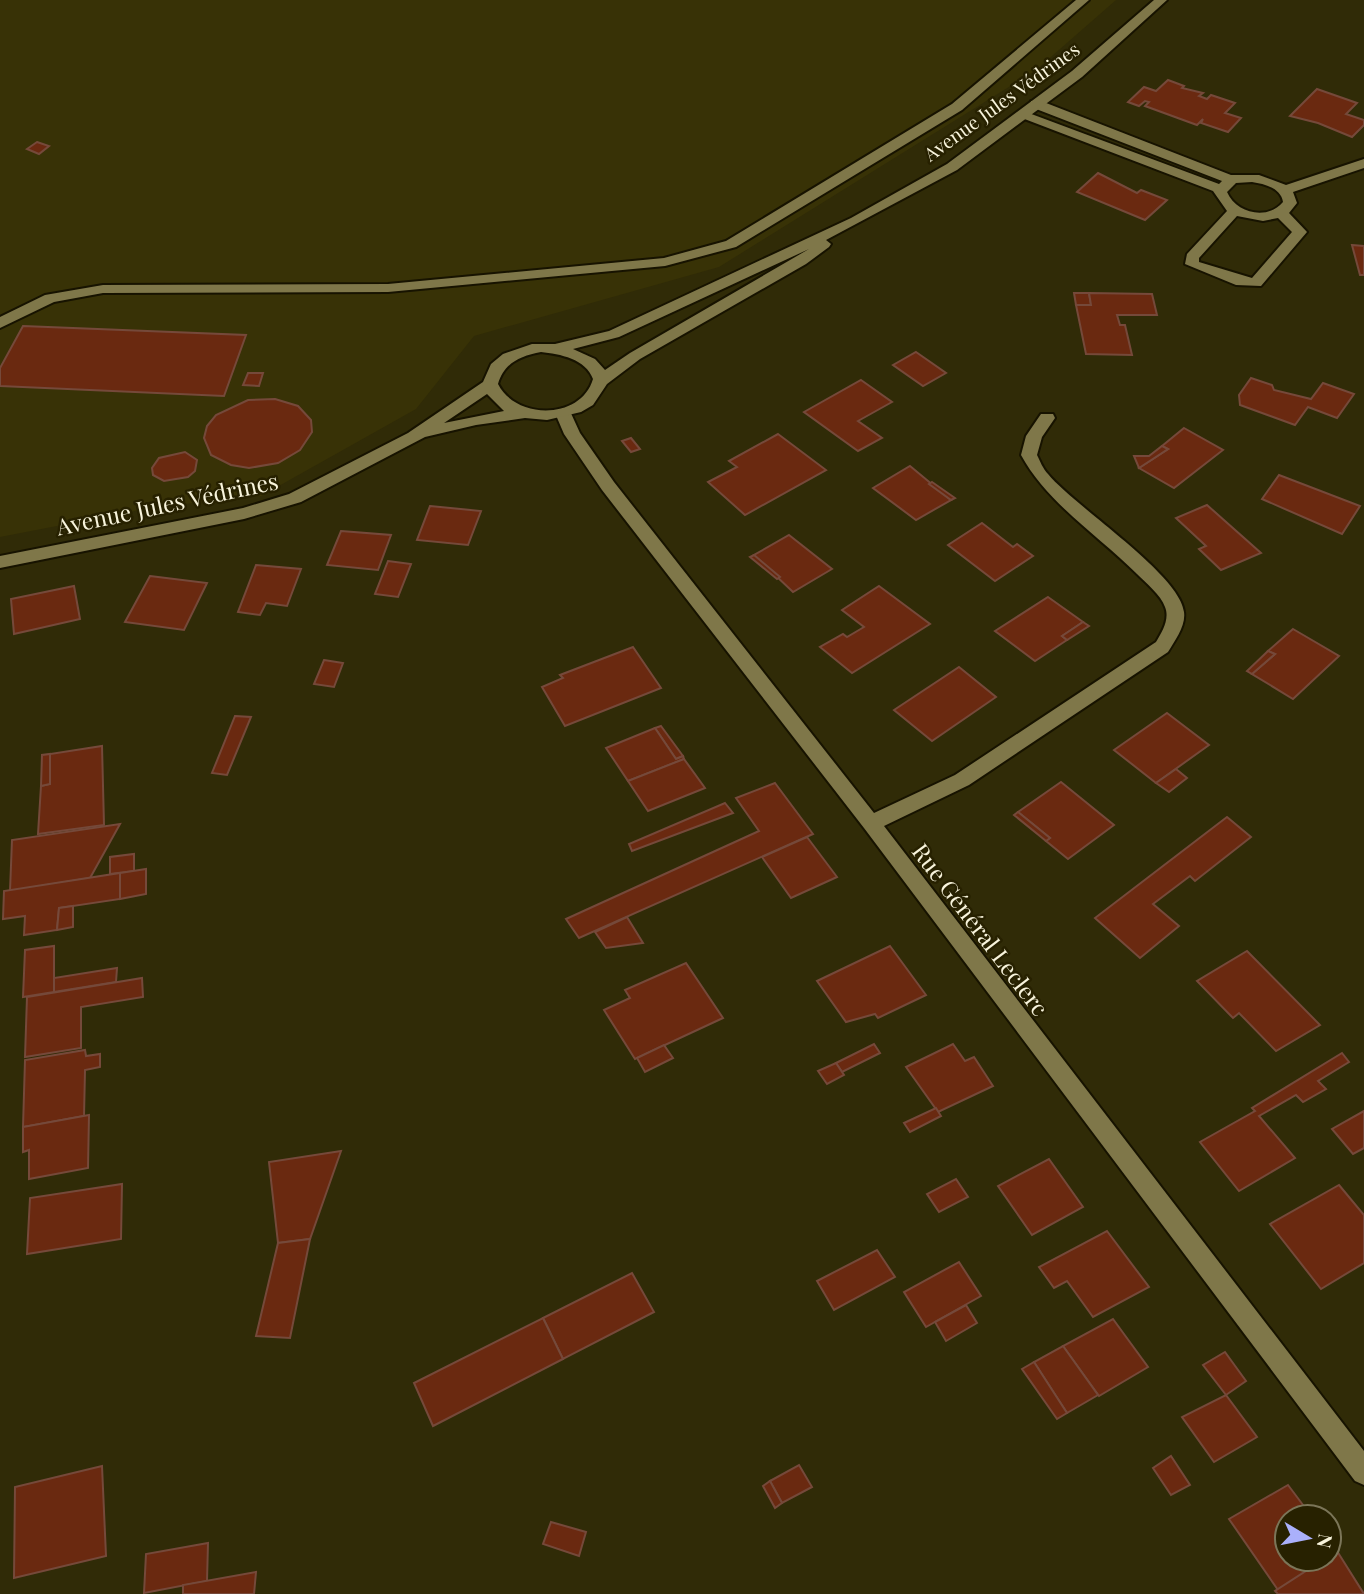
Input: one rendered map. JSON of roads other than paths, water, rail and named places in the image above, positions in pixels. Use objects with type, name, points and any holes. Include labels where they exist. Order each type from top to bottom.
[{"type":"main road","points":[[0,323],[50,298],[103,289],[388,288],[666,262],[731,244],[957,107],[1083,0]]},
{"type":"main road","name":"Avenue Jules Védrines","points":[[0,562],[244,513],[295,498],[414,437],[489,384]]},
{"type":"street","name":"Avenue Jules Védrines","points":[[558,348],[614,334],[856,221],[951,167],[1077,74],[1161,0]]},
{"type":"street","points":[[1036,104],[1226,185]]},
{"type":"street","points":[[1021,115],[1226,185],[1258,178],[1285,190],[1364,163]]},
{"type":"street","points":[[1226,185],[1221,198],[1235,210],[1258,216],[1280,213],[1290,203],[1285,190]]},
{"type":"street","points":[[1235,210],[1192,257],[1192,264],[1241,282],[1256,283],[1300,232],[1280,213]]},
{"type":"street","name":"Avenue Jules Védrines","points":[[599,382],[635,356],[801,261],[856,221]]},
{"type":"street","points":[[533,348],[558,348],[589,360],[597,370],[599,382],[588,400],[563,413],[526,414],[500,403],[489,384],[499,363],[510,355],[533,348]]},
{"type":"street","name":"Rue Général Leclerc","points":[[563,413],[572,434],[608,486],[871,822],[1364,1472]]},
{"type":"street","name":"Avenue Jules Védrines","points":[[414,437],[476,420],[526,414]]},
{"type":"street","points":[[871,822],[962,780],[1162,647],[1174,629],[1174,607],[1157,584],[1041,477],[1029,455],[1034,436],[1047,418]]}]
